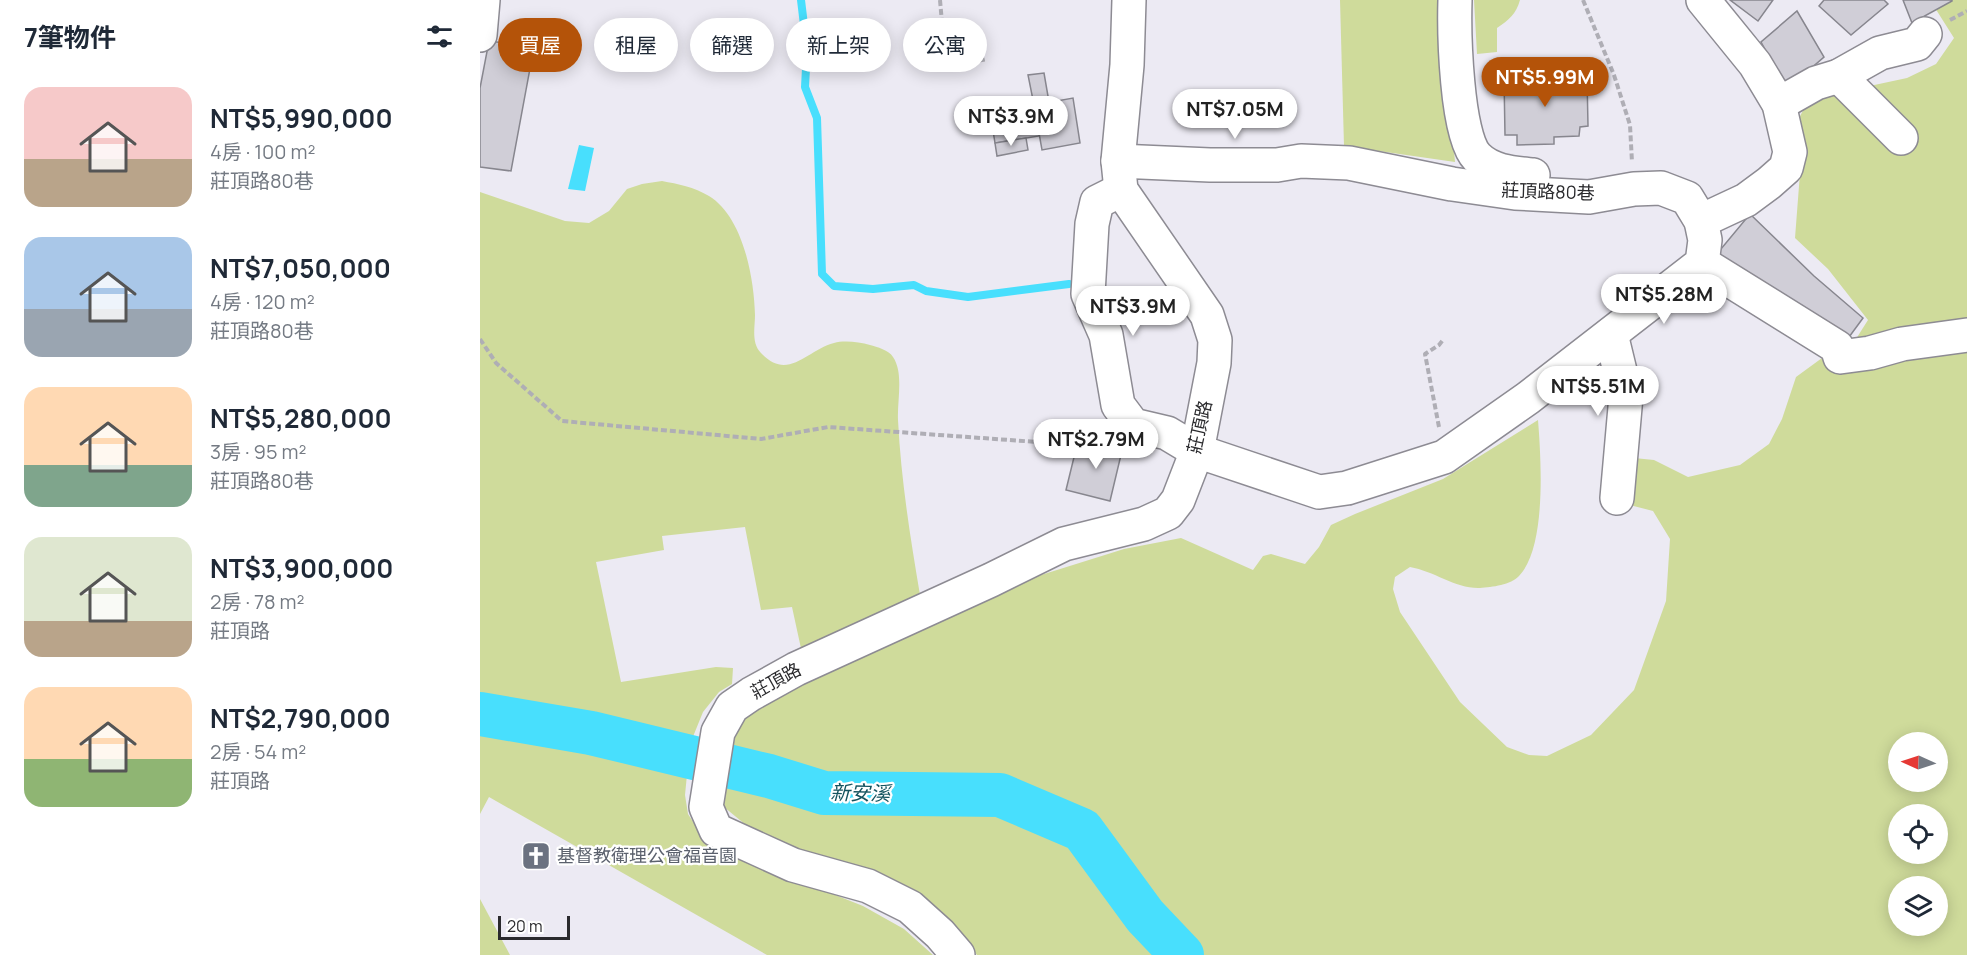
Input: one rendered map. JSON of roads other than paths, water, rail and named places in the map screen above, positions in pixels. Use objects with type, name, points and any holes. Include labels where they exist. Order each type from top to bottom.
[{"type":"street","points":[[480,35],[483,0]]},
{"type":"street","points":[[1129,0],[1127,76],[1119,175],[1097,202],[1092,224],[1088,294],[1106,335],[1118,405],[1133,425],[1167,433],[1197,451],[1319,492],[1347,488],[1444,457],[1528,398],[1702,263],[1837,347],[1840,357],[1870,353],[1902,344],[1967,335]]},
{"type":"street","points":[[1455,0],[1454,27],[1460,106],[1464,129],[1476,157],[1496,170],[1552,178],[1612,178],[1634,189]]},
{"type":"street","points":[[1701,221],[1746,200],[1786,168],[1790,152],[1779,104],[1755,64],[1703,0]]},
{"type":"street","points":[[1779,104],[1816,83],[1839,76],[1880,53],[1917,44],[1925,34]]},
{"type":"street","points":[[1839,76],[1901,138]]},
{"type":"street","name":"莊頂路80巷","points":[[1119,175],[1192,165],[1277,165],[1301,161],[1349,163],[1452,184],[1515,193],[1589,197],[1634,189],[1661,188],[1688,198],[1701,221],[1705,240],[1702,263]]},
{"type":"street","name":"莊頂路","points":[[958,955],[940,934],[910,907],[868,886],[793,865],[716,830],[706,807],[718,732],[732,707],[796,669],[1064,544],[1144,524],[1168,513],[1178,500],[1197,451],[1214,363],[1215,340],[1207,315],[1119,175]]},
{"type":"street","points":[[1611,334],[1626,396],[1617,498]]},
{"type":"water","points":[[579,145],[594,148],[585,191],[568,189]]},
{"type":"waterway","points":[[801,0],[807,50],[805,87],[817,118],[822,274],[834,286],[873,289],[914,285],[926,291],[968,297],[1069,284]]},
{"type":"waterway","name":"新安溪","points":[[480,714],[591,733],[769,776],[824,793],[1000,795],[1082,830],[1145,916],[1182,955]]},
{"type":"place","name":"基督教衛理公會福音園","points":[[536,856]]}]
